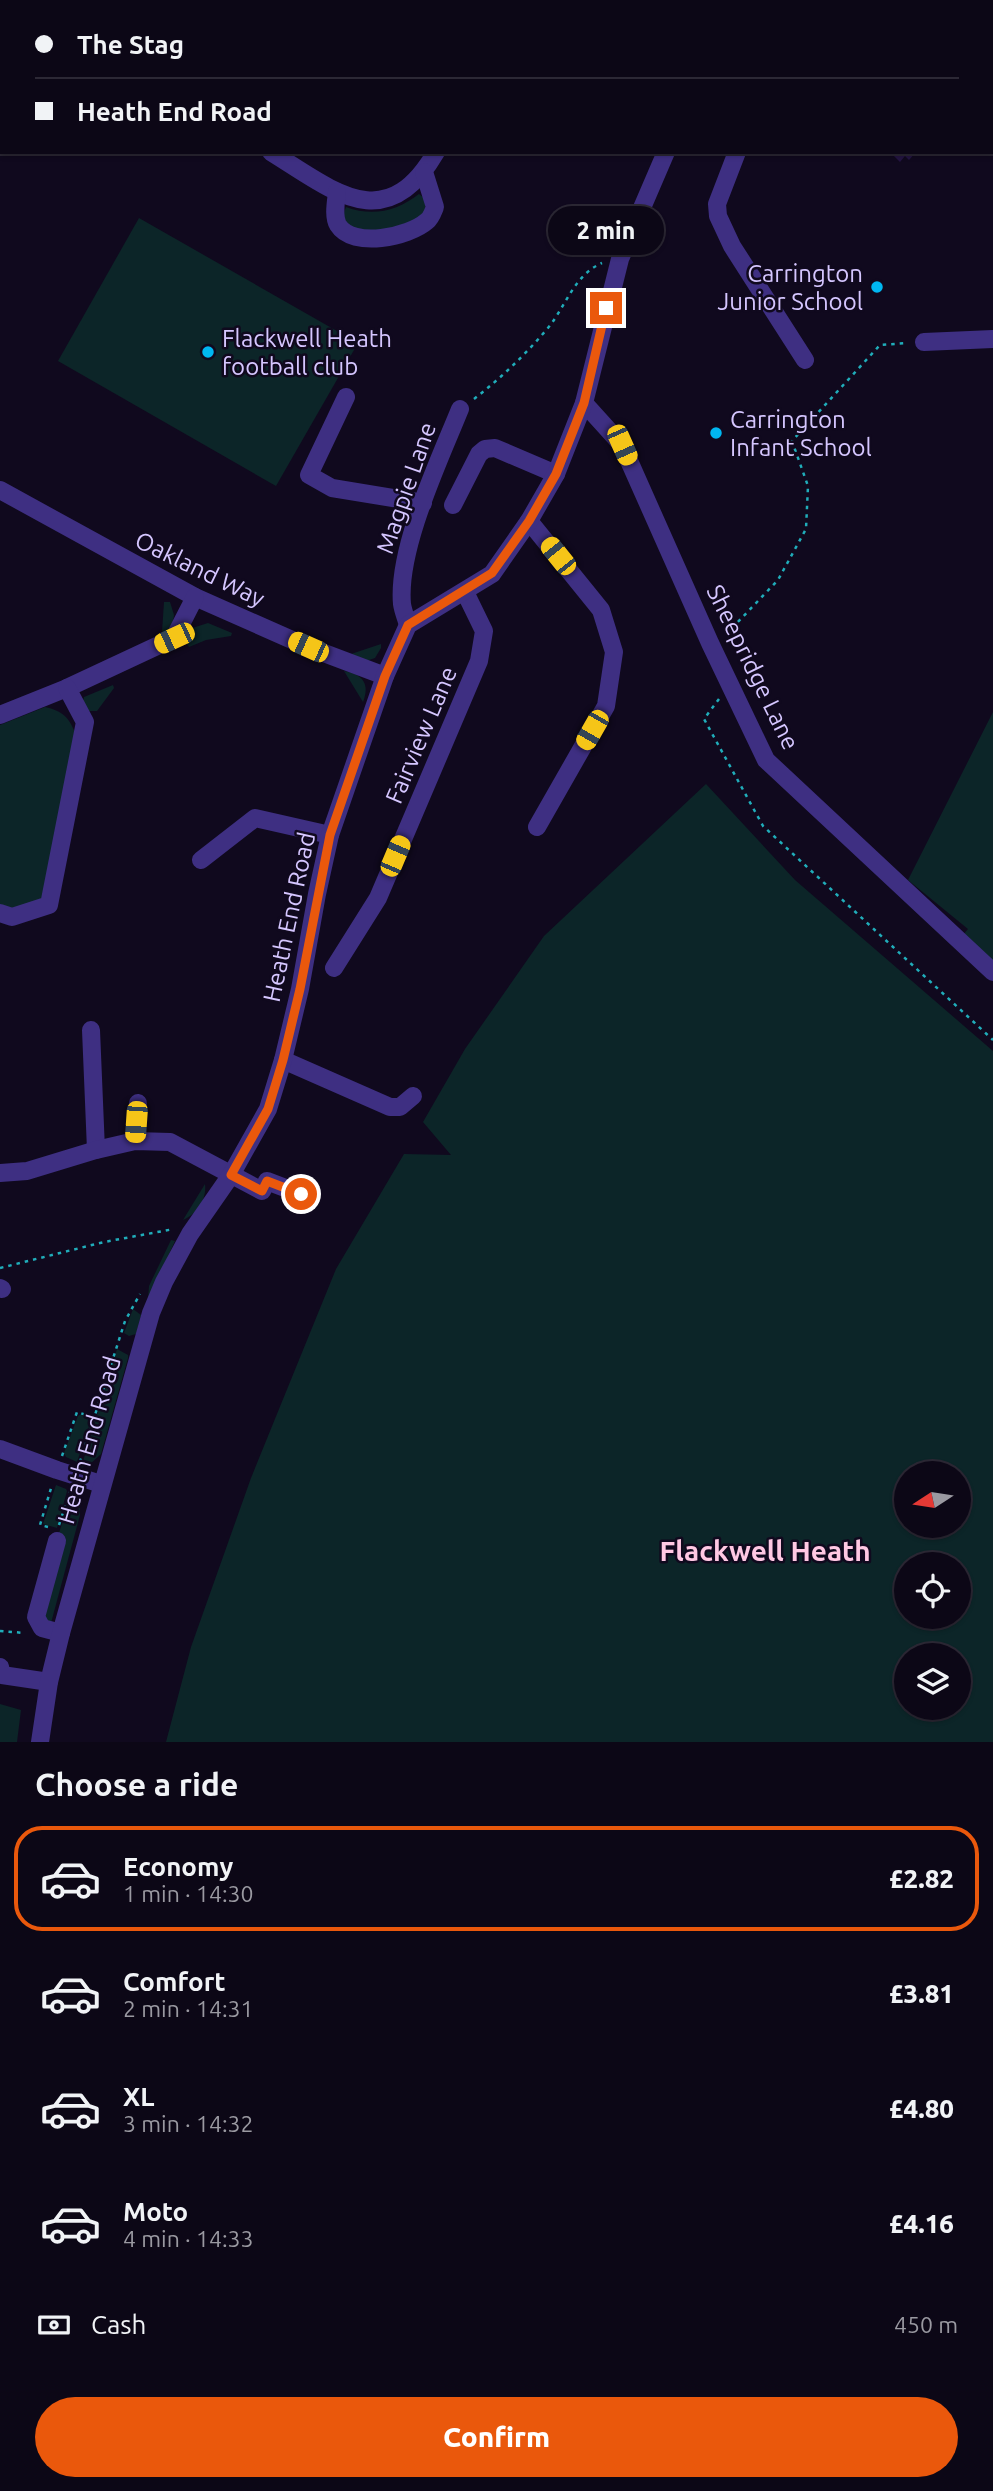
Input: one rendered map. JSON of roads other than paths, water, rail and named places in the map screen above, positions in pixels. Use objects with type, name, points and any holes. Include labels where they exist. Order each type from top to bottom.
[{"type":"street","points":[[274,154],[337,192],[370,202],[400,195],[424,172],[435,154]]},
{"type":"street","points":[[408,625],[492,573],[529,521],[556,474],[584,403],[620,259],[665,154]]},
{"type":"street","points":[[736,154],[717,204],[718,216],[732,246],[806,360]]},
{"type":"street","points":[[337,192],[336,222],[345,234],[359,239],[383,238],[414,229],[429,220],[435,207],[424,172]]},
{"type":"street","points":[[924,342],[993,339]]},
{"type":"street","points":[[346,397],[309,475],[332,488],[423,503]]},
{"type":"street","name":"Sheepridge Lane","points":[[584,403],[622,445],[710,643],[766,760],[993,972]]},
{"type":"street","name":"Magpie Lane","points":[[408,625],[402,606],[404,570],[423,503],[460,409]]},
{"type":"street","points":[[453,505],[479,454],[485,449],[495,448],[556,474]]},
{"type":"street","name":"Oakland Way","points":[[0,490],[195,597],[308,647],[385,676]]},
{"type":"street","points":[[529,521],[601,610],[614,652],[606,706],[537,827]]},
{"type":"street","name":"Fairview Lane","points":[[334,968],[377,898],[479,661],[484,631],[465,592]]},
{"type":"street","points":[[0,715],[67,688],[174,638],[195,597]]},
{"type":"street","name":"Heath End Road","points":[[40,1742],[49,1682],[61,1633],[151,1313],[190,1234],[231,1175],[268,1109],[300,989],[330,835],[385,676],[408,625]]},
{"type":"street","points":[[0,913],[12,917],[49,905],[85,722],[67,688]]},
{"type":"street","points":[[201,860],[255,818],[330,835]]},
{"type":"street","points":[[91,1030],[96,1150]]},
{"type":"street","points":[[283,1060],[390,1107],[400,1107],[413,1096]]},
{"type":"street","points":[[135,1141],[138,1103]]},
{"type":"street","points":[[0,1173],[27,1171],[135,1141],[170,1142],[262,1191],[267,1181],[301,1194]]},
{"type":"street","points":[[0,1448],[101,1484]]},
{"type":"street","points":[[57,1536],[36,1617],[43,1628],[61,1633]]},
{"type":"street","points":[[0,1667],[2,1675],[49,1682]]},
{"type":"place","name":"Carrington Junior School","points":[[877,287]]},
{"type":"place","name":"Flackwell Heath football club","points":[[208,352]]},
{"type":"place","name":"Carrington Infant School","points":[[716,433]]},
{"type":"district","name":"Flackwell Heath","points":[[765,1550]]}]
